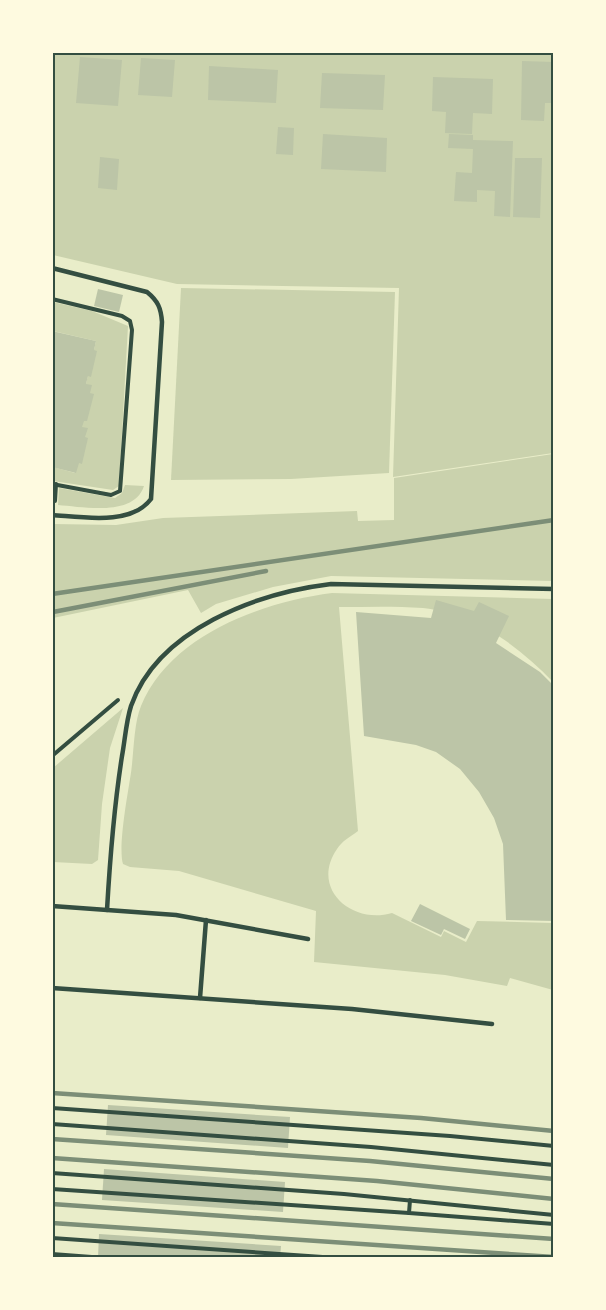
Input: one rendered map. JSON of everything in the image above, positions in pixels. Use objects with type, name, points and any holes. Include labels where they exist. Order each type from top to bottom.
[{"type":"lane","points":[[52,268],[147,292],[156,300],[161,309],[162,322],[151,499],[145,506],[128,515],[52,515]]},
{"type":"lane","points":[[107,910],[114,808],[131,706],[146,676],[194,632],[246,604],[301,587],[332,584],[554,589]]},
{"type":"lane","points":[[52,906],[176,915],[308,939]]},
{"type":"lane","points":[[200,998],[206,920]]},
{"type":"lane","points":[[52,988],[352,1009],[492,1024]]},
{"type":"path","points":[[52,299],[122,316],[130,321],[132,330],[120,491],[111,495],[52,484]]},
{"type":"path","points":[[52,756],[120,698]]},
{"type":"path","points":[[52,1108],[450,1136],[554,1146]]},
{"type":"path","points":[[52,1124],[371,1147],[554,1165]]},
{"type":"path","points":[[52,1173],[410,1200],[554,1215]]},
{"type":"path","points":[[52,1189],[554,1224]]},
{"type":"path","points":[[409,1213],[410,1200]]},
{"type":"path","points":[[52,1238],[337,1257]]},
{"type":"path","points":[[52,1254],[105,1257]]},
{"type":"green space","points":[[53,53],[553,53],[553,453],[393,477],[399,288],[177,284],[53,255]]},
{"type":"green space","points":[[181,288],[395,292],[389,473],[291,479],[171,480]]},
{"type":"green space","points":[[53,302],[92,311],[128,326],[119,486],[113,490],[53,481],[53,467],[75,473],[68,461],[96,341],[53,331]]},
{"type":"green space","points":[[553,454],[553,581],[331,576],[273,587],[216,604],[201,613],[188,590],[53,618],[53,524],[116,525],[163,518],[357,511],[358,521],[394,520],[394,478]]},
{"type":"green space","points":[[125,485],[144,486],[138,496],[119,506],[94,508],[58,505],[59,488],[115,498],[122,493]]},
{"type":"green space","points":[[332,593],[553,599],[553,682],[510,644],[478,624],[460,617],[423,608],[339,607],[358,831],[337,849],[330,863],[328,877],[332,890],[349,908],[362,914],[392,913],[441,937],[444,931],[466,942],[477,921],[553,923],[553,990],[510,978],[507,986],[445,975],[314,962],[316,911],[179,871],[130,867],[123,864],[122,835],[136,722],[141,706],[155,681],[173,660],[196,641],[221,626],[277,604]]},
{"type":"green space","points":[[123,708],[110,748],[102,804],[98,860],[92,864],[53,862],[53,768]]},
{"type":"building","points":[[80,57],[122,60],[118,106],[76,103]]},
{"type":"building","points":[[141,58],[175,60],[172,97],[138,95]]},
{"type":"building","points":[[522,61],[554,62],[553,103],[545,103],[544,121],[521,120]]},
{"type":"building","points":[[209,66],[278,70],[276,103],[208,100]]},
{"type":"building","points":[[322,73],[385,75],[383,110],[320,108]]},
{"type":"building","points":[[433,77],[493,79],[492,114],[473,113],[472,134],[445,133],[446,112],[432,111]]},
{"type":"building","points":[[278,127],[294,128],[293,155],[276,154]]},
{"type":"building","points":[[323,134],[387,138],[386,172],[321,169]]},
{"type":"building","points":[[449,134],[473,135],[473,140],[513,141],[510,217],[494,216],[495,191],[477,190],[477,202],[454,201],[456,172],[472,173],[473,149],[448,148]]},
{"type":"building","points":[[100,157],[119,159],[117,190],[98,188]]},
{"type":"building","points":[[515,158],[542,158],[540,218],[513,217]]},
{"type":"building","points":[[98,289],[123,295],[119,312],[94,306]]},
{"type":"building","points":[[52,331],[96,341],[94,350],[97,351],[91,377],[88,376],[86,384],[92,385],[90,393],[94,394],[87,421],[84,421],[82,427],[88,428],[85,437],[88,438],[82,464],[79,463],[76,473],[52,467]]},
{"type":"building","points":[[436,600],[474,611],[479,602],[509,616],[496,643],[540,672],[554,686],[554,921],[506,920],[503,844],[494,818],[479,792],[460,769],[436,752],[416,745],[364,736],[356,612],[431,618]]},
{"type":"building","points":[[420,904],[470,929],[465,939],[444,929],[441,935],[411,921]]},
{"type":"building","points":[[108,1105],[290,1117],[288,1148],[106,1135]]},
{"type":"building","points":[[104,1169],[285,1182],[283,1212],[102,1200]]},
{"type":"building","points":[[99,1234],[281,1246],[280,1258],[98,1258]]},
{"type":"railway","points":[[52,594],[554,520]]},
{"type":"railway","points":[[53,612],[266,571]]},
{"type":"railway","points":[[52,1093],[421,1118],[554,1131]]},
{"type":"railway","points":[[52,1139],[370,1161],[554,1179]]},
{"type":"railway","points":[[52,1158],[377,1181],[554,1199]]},
{"type":"railway","points":[[52,1204],[554,1239]]},
{"type":"railway","points":[[52,1223],[554,1257]]}]
